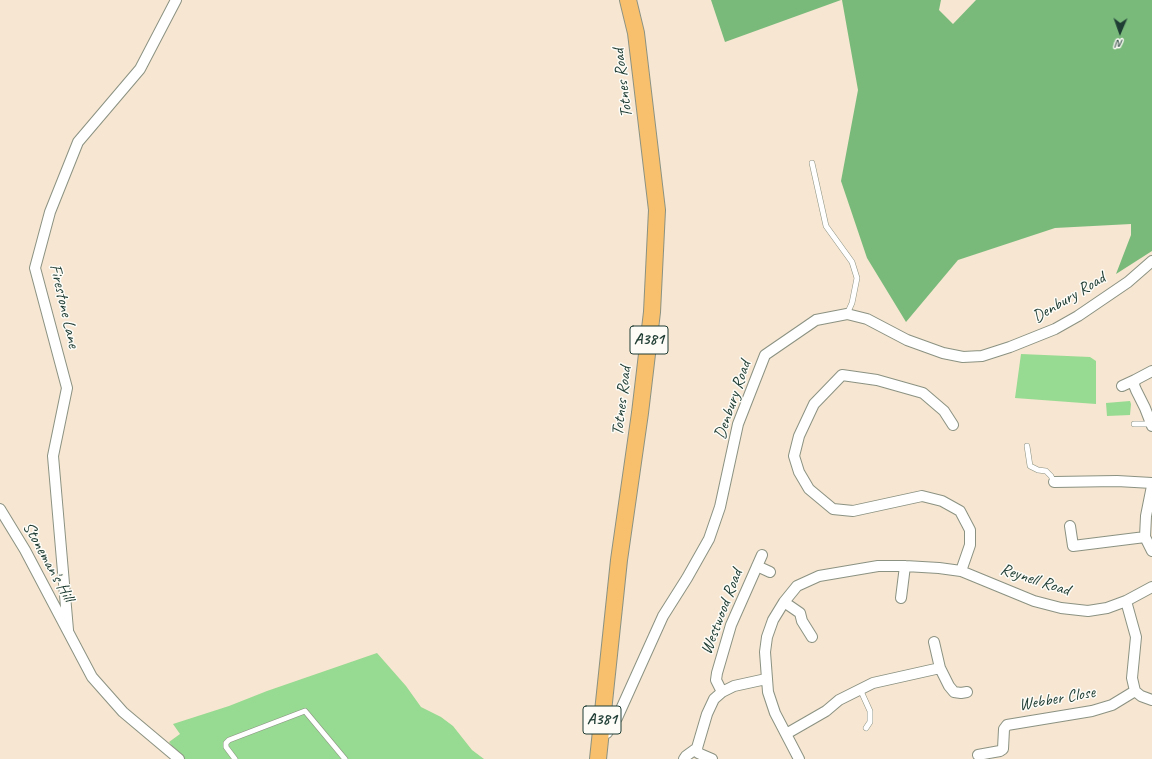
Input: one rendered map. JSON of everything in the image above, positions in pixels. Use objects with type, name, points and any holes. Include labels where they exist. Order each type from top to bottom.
[{"type":"main road","name":"Totnes Road","points":[[598,759],[620,560],[652,312],[658,210],[636,33],[628,0]]},
{"type":"street","name":"Firestone Lane","points":[[68,630],[53,456],[68,388],[35,268],[50,212],[78,142],[140,69],[176,0]]},
{"type":"street","name":"Denbury Road","points":[[600,735],[607,733],[617,718],[663,616],[709,539],[720,507],[738,424],[765,355],[816,320],[847,314],[867,319],[907,340],[943,353],[963,357],[982,356],[1010,347],[1055,329],[1078,316],[1128,282],[1152,261]]},
{"type":"street","points":[[1122,386],[1152,371]]},
{"type":"street","points":[[953,425],[944,411],[923,393],[877,380],[842,375],[814,404],[799,436],[794,456],[799,472],[809,489],[833,509],[853,510],[922,496],[942,500],[960,511],[970,530],[970,545],[961,571]]},
{"type":"street","points":[[1135,380],[1134,384],[1136,390],[1152,425]]},
{"type":"street","points":[[1054,482],[1117,481],[1152,485],[1146,516],[1145,537],[1152,551]]},
{"type":"street","name":"Stoneman's Hill","points":[[0,509],[25,550],[92,677],[123,712],[179,759]]},
{"type":"street","points":[[1070,526],[1073,546],[1145,537]]},
{"type":"street","name":"Westwood Road","points":[[722,692],[716,680],[716,673],[731,625],[762,555]]},
{"type":"street","name":"Westwood Road","points":[[757,566],[770,572]]},
{"type":"street","name":"Reynell Road","points":[[799,759],[775,713],[768,692],[765,652],[767,637],[773,620],[784,602],[797,586],[819,576],[878,566],[905,566],[961,571],[1034,600],[1061,608],[1088,611],[1106,608],[1126,601],[1146,592],[1152,587]]},
{"type":"street","points":[[901,598],[905,566]]},
{"type":"street","points":[[1126,601],[1136,637],[1132,678],[1136,691],[1141,696],[1152,700]]},
{"type":"street","points":[[784,602],[800,613],[802,621],[812,637]]},
{"type":"street","points":[[934,642],[940,668],[949,686],[954,692],[967,692]]},
{"type":"street","points":[[786,734],[826,711],[840,700],[873,683],[940,668]]},
{"type":"street","points":[[712,759],[698,753],[697,748],[707,714],[714,699],[722,692],[734,686],[766,679]]},
{"type":"street","name":"Webber Close","points":[[978,755],[1000,751],[1003,749],[1004,729],[1007,725],[1092,712],[1112,705],[1136,691]]},
{"type":"street","points":[[684,759],[697,748]]},
{"type":"lane","points":[[812,163],[826,226],[852,262],[857,278],[852,303],[847,314]]},
{"type":"lane","points":[[1134,424],[1152,425]]},
{"type":"lane","points":[[1027,446],[1030,466],[1038,470],[1046,471],[1054,482]]},
{"type":"lane","points":[[860,689],[870,711],[870,722],[866,728]]},
{"type":"lane","points":[[235,759],[226,747],[228,740],[305,711],[345,759]]},
{"type":"green space","points":[[711,0],[841,0],[725,42]]},
{"type":"green space","points":[[842,0],[941,0],[939,10],[953,24],[976,0],[1152,0],[1152,251],[1116,274],[1131,235],[1131,224],[1055,228],[958,260],[906,322],[867,258],[841,181],[858,90]]},
{"type":"green space","points":[[1021,354],[1090,357],[1096,361],[1096,404],[1015,398]]},
{"type":"green space","points":[[1130,401],[1130,415],[1107,416],[1106,403]]},
{"type":"green space","points":[[377,653],[406,686],[421,707],[441,717],[453,726],[472,750],[484,759],[183,759],[169,742],[180,734],[173,724],[229,706],[267,691]]}]
